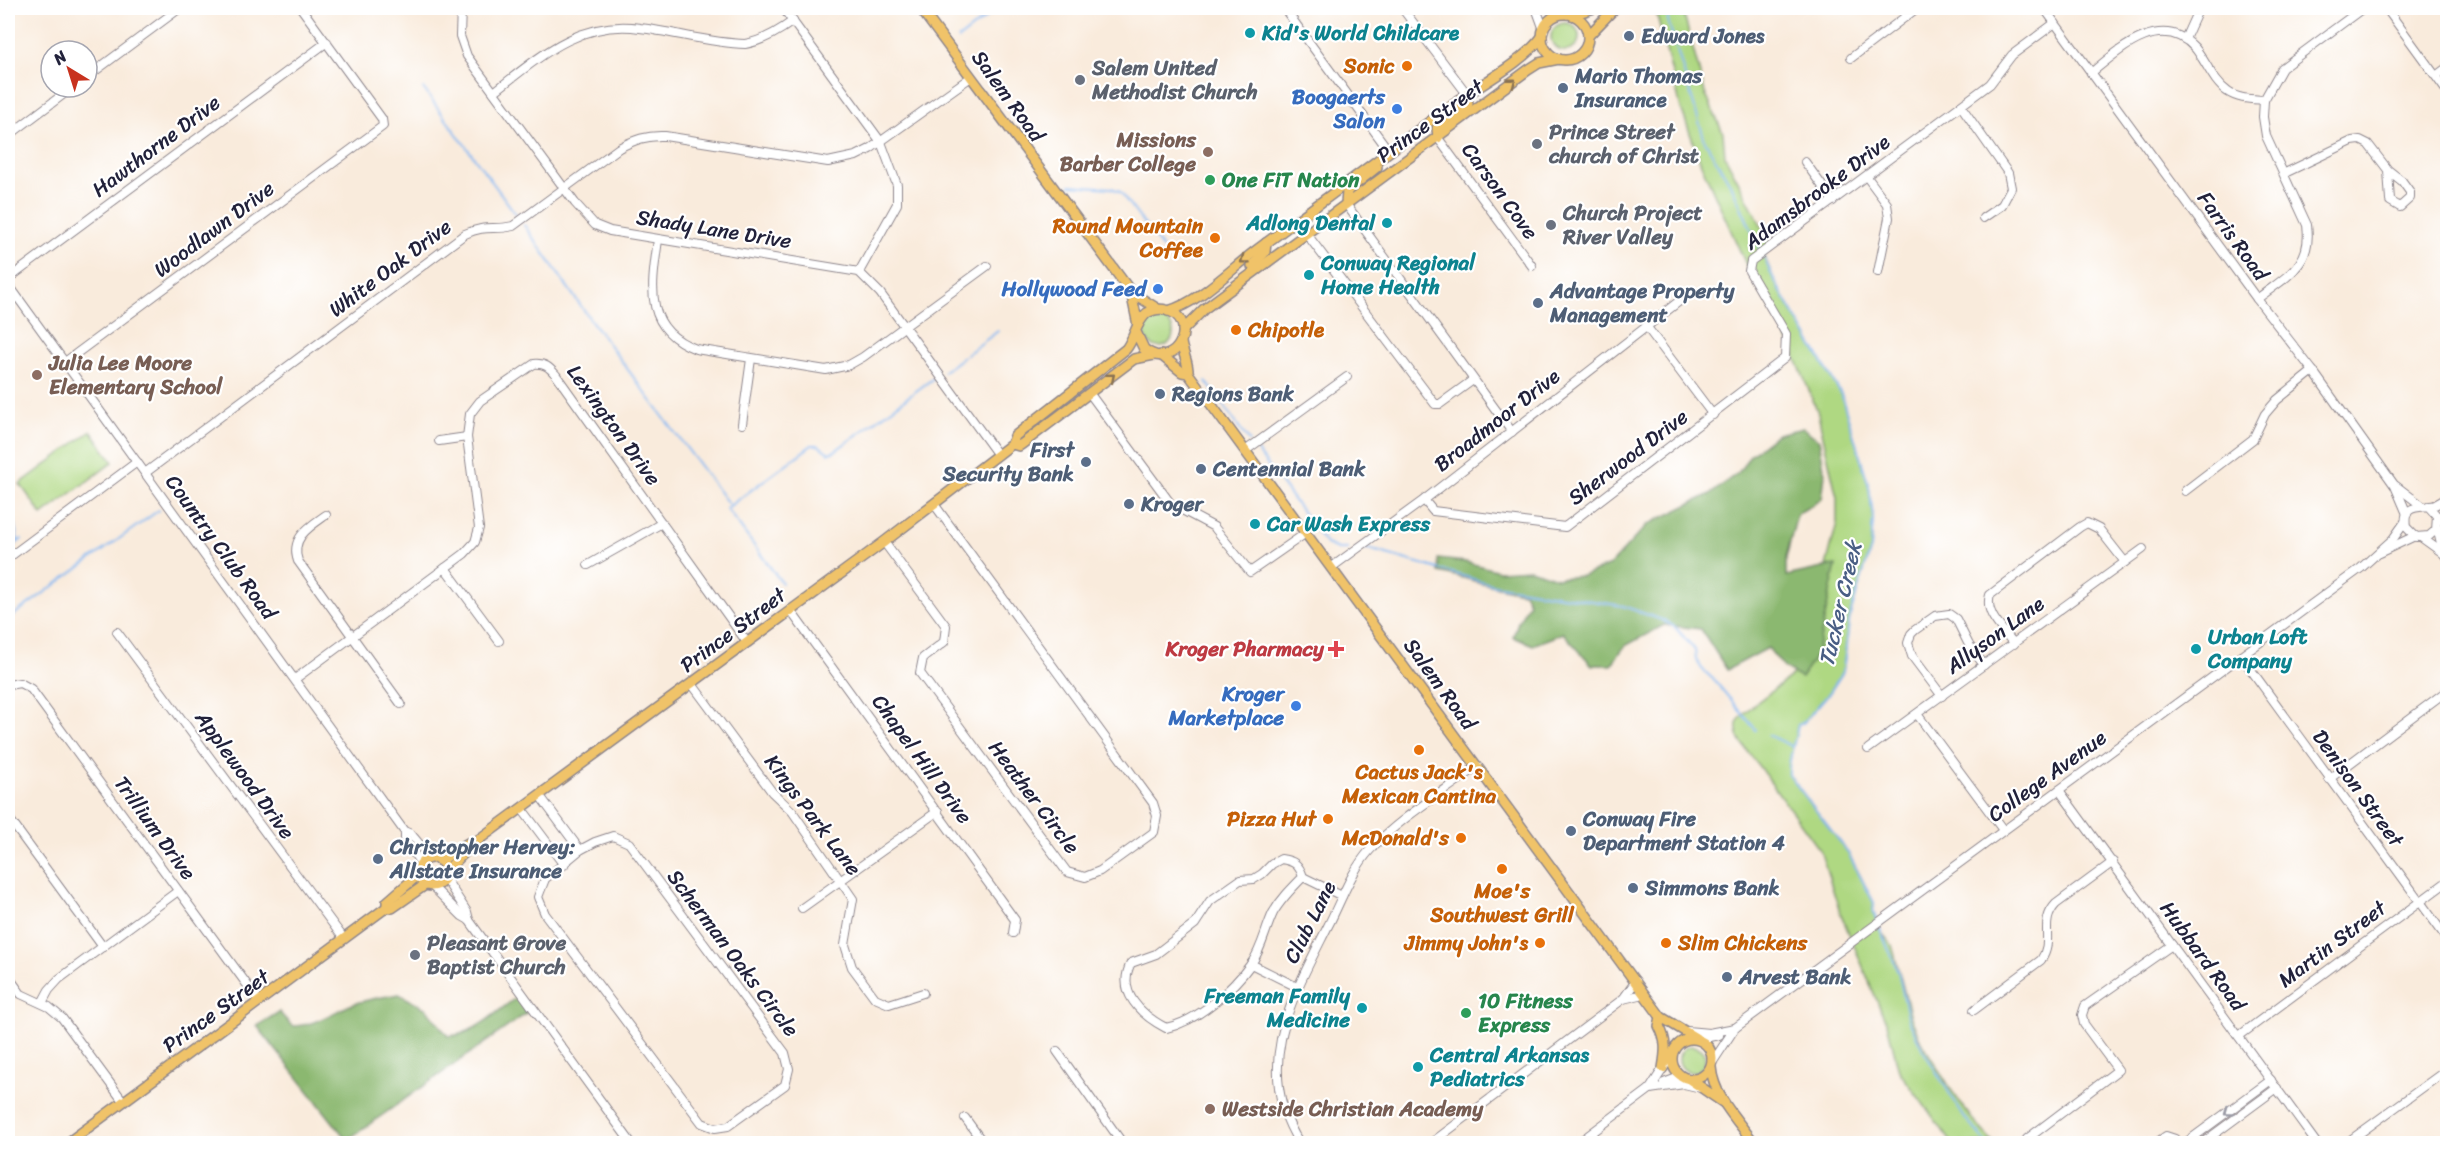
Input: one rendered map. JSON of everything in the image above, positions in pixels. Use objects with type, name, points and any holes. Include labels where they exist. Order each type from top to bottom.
[{"type":"main road","name":"Salem Road","points":[[920,8],[1131,292],[1158,309]]},
{"type":"main road","points":[[1569,15],[1583,23],[1588,36],[1587,43],[1581,53],[1570,59],[1559,59],[1546,49],[1543,33],[1552,19],[1594,8]]},
{"type":"main road","points":[[1588,36],[1615,8]]},
{"type":"main road","name":"Prince Street","points":[[1168,311],[1193,301],[1389,151],[1458,100],[1523,57],[1543,33]]},
{"type":"main road","name":"Prince Street","points":[[1183,330],[1197,315],[1236,285],[1533,66],[1546,60],[1559,59]]},
{"type":"main road","points":[[1448,130],[1450,121],[1468,104],[1467,94]]},
{"type":"main road","points":[[1438,138],[1437,128],[1456,111],[1458,100]]},
{"type":"main road","points":[[1358,196],[1360,187],[1383,169],[1389,151]]},
{"type":"main road","points":[[1346,204],[1347,191],[1376,169],[1381,158]]},
{"type":"main road","points":[[1236,285],[1239,277],[1261,259],[1266,252],[1266,243]]},
{"type":"main road","name":"Salem Road","points":[[1131,292],[1137,328]]},
{"type":"main road","points":[[1158,309],[1168,311],[1179,318],[1183,330],[1181,342],[1173,351],[1158,355],[1141,345],[1137,328],[1146,314],[1158,309]]},
{"type":"main road","name":"Prince Street","points":[[1017,444],[1025,434],[1048,415],[1052,407],[1126,349],[1137,328]]},
{"type":"main road","name":"Salem Road","points":[[1181,342],[1188,373],[1635,981],[1671,1038],[1672,1053]]},
{"type":"main road","name":"Salem Road","points":[[1158,355],[1182,372],[1188,373]]},
{"type":"main road","name":"Prince Street","points":[[446,874],[474,843],[692,684],[746,641],[884,542],[998,455],[1090,394],[1134,359],[1158,355]]},
{"type":"main road","name":"Prince Street","points":[[435,859],[468,843],[474,843]]},
{"type":"main road","points":[[435,859],[446,874],[441,884],[429,886],[418,875],[421,864],[435,859]]},
{"type":"main road","name":"Prince Street","points":[[387,907],[387,902],[418,875]]},
{"type":"main road","name":"Prince Street","points":[[66,1143],[387,907],[392,908],[429,886]]},
{"type":"main road","name":"Salem Road","points":[[1661,1020],[1687,1031],[1698,1039]]},
{"type":"main road","points":[[1661,1020],[1659,1026],[1664,1035],[1666,1049],[1663,1068]]},
{"type":"main road","points":[[1723,1099],[1676,1071],[1672,1053],[1682,1040],[1698,1039],[1709,1047],[1713,1062],[1712,1079],[1723,1099],[1755,1143]]},
{"type":"main road","points":[[1687,1078],[1702,1077],[1713,1062]]},
{"type":"street","points":[[99,68],[180,8]]},
{"type":"street","points":[[301,8],[327,42]]},
{"type":"street","name":"Shady Lane Drive","points":[[461,8],[462,46],[585,216],[595,225],[610,231],[658,240],[859,272]]},
{"type":"street","points":[[783,8],[881,142],[897,185],[897,204],[859,272],[880,293],[998,455]]},
{"type":"street","points":[[1284,8],[1389,151]]},
{"type":"street","points":[[1402,8],[1467,94]]},
{"type":"street","points":[[1536,8],[1543,33]]},
{"type":"street","points":[[1554,8],[1569,15]]},
{"type":"street","points":[[1851,58],[1917,8]]},
{"type":"street","name":"Farris Road","points":[[2044,8],[2257,299],[2313,371],[2395,486],[2406,518]]},
{"type":"street","points":[[2185,39],[2199,8]]},
{"type":"street","points":[[2257,299],[2296,269],[2306,256],[2309,240],[2307,225],[2266,136],[2263,117],[2264,100],[2282,68],[2363,8]]},
{"type":"street","points":[[2386,8],[2448,93]]},
{"type":"street","points":[[494,92],[562,42],[591,30],[615,26],[638,27],[745,44],[769,37],[793,21]]},
{"type":"street","name":"Adamsbrooke Drive","points":[[1713,415],[1785,358],[1786,334],[1749,271],[1751,261],[1868,177],[1990,84],[2012,55],[2055,23]]},
{"type":"street","points":[[2091,73],[2128,43],[2141,37],[2167,34],[2185,39],[2195,48],[2228,92],[2264,100]]},
{"type":"street","name":"Woodlawn Drive","points":[[65,362],[384,124],[327,42]]},
{"type":"street","name":"Hawthorne Drive","points":[[8,282],[327,42]]},
{"type":"street","points":[[2436,76],[2448,67]]},
{"type":"street","name":"White Oak Drive","points":[[145,474],[465,234],[486,226],[504,228],[513,226],[619,148],[632,141],[656,135],[828,162],[856,156],[881,142],[971,76]]},
{"type":"street","points":[[8,136],[57,99]]},
{"type":"street","points":[[1961,106],[2008,173],[2011,188],[2002,205],[1983,218]]},
{"type":"street","name":"Carson Cove","points":[[1438,138],[1532,266]]},
{"type":"street","points":[[2284,173],[2352,141],[2360,140],[2368,144],[2388,170]]},
{"type":"street","points":[[1805,162],[1833,201]]},
{"type":"street","points":[[1868,177],[1887,204],[1889,218],[1878,272]]},
{"type":"street","points":[[1346,204],[1512,432]]},
{"type":"street","points":[[1306,233],[1435,404],[1440,404],[1473,380]]},
{"type":"street","points":[[658,240],[652,295],[660,319],[670,332],[685,345],[751,359],[826,370],[837,369],[863,357],[987,266]]},
{"type":"street","name":"Country Club Road","points":[[8,282],[405,832],[405,839],[421,864]]},
{"type":"street","name":"Broadmoor Drive","points":[[1332,567],[1424,500],[1682,299]]},
{"type":"street","points":[[1646,326],[1713,415]]},
{"type":"street","points":[[742,424],[751,359]]},
{"type":"street","name":"Lexington Drive","points":[[295,679],[470,548],[478,536],[479,519],[467,437],[470,414],[480,401],[527,366],[542,363],[550,367],[556,375],[746,641]]},
{"type":"street","points":[[2185,491],[2253,439],[2265,414],[2277,400],[2313,371]]},
{"type":"street","points":[[1245,451],[1347,377]]},
{"type":"street","points":[[1090,394],[1171,504],[1214,527],[1250,572],[1306,533]]},
{"type":"street","name":"Sherwood Drive","points":[[1424,500],[1433,511],[1565,527],[1713,415]]},
{"type":"street","points":[[439,441],[467,437]]},
{"type":"street","points":[[8,558],[137,462]]},
{"type":"street","name":"Farris Road","points":[[2395,486],[2424,506]]},
{"type":"street","points":[[2445,556],[2408,531],[2406,518],[2414,507],[2448,498]]},
{"type":"street","name":"Heather Circle","points":[[884,542],[946,626],[944,642],[923,658],[920,673],[1067,872],[1085,877],[1101,871],[1154,832],[1157,816],[1153,803],[934,504]]},
{"type":"street","points":[[2424,506],[2435,512],[2445,556]]},
{"type":"street","points":[[2418,537],[2429,536],[2448,507]]},
{"type":"street","points":[[326,515],[303,532],[297,540],[298,561],[401,704]]},
{"type":"street","name":"College Avenue","points":[[2379,553],[2406,518]]},
{"type":"street","points":[[588,565],[662,523]]},
{"type":"street","points":[[2014,644],[1989,611],[1987,603],[1990,595],[2080,526],[2087,523],[2099,529],[2124,562]]},
{"type":"street","name":"College Avenue","points":[[1698,1039],[1714,1037],[1733,1028],[2379,553],[2418,537]]},
{"type":"street","name":"Allyson Lane","points":[[1868,749],[2143,549]]},
{"type":"street","points":[[445,568],[499,641]]},
{"type":"street","name":"Chapel Hill Drive","points":[[790,610],[1015,920],[1013,933]]},
{"type":"street","points":[[1941,696],[1909,651],[1909,638],[1915,630],[1941,613],[1954,616],[1984,665]]},
{"type":"street","name":"Applewood Drive","points":[[117,632],[344,939]]},
{"type":"street","name":"Denison Street","points":[[2241,656],[2448,940]]},
{"type":"street","name":"Trillium Drive","points":[[8,686],[16,682],[31,689],[259,1001]]},
{"type":"street","name":"Kings Park Lane","points":[[692,684],[772,792],[792,811],[842,880],[853,899],[845,945],[852,967],[875,998],[889,1004],[923,993]]},
{"type":"street","points":[[2330,779],[2448,690]]},
{"type":"street","points":[[1917,714],[2003,830]]},
{"type":"street","name":"Club Lane","points":[[1300,1143],[1282,1104],[1278,1060],[1279,1041],[1297,987],[1361,862],[1388,833],[1478,766]]},
{"type":"street","name":"Hubbard Road","points":[[2059,790],[2317,1143]]},
{"type":"street","points":[[540,796],[580,850]]},
{"type":"street","points":[[522,809],[564,865]]},
{"type":"street","points":[[802,908],[938,811]]},
{"type":"street","points":[[8,817],[103,947]]},
{"type":"street","name":"Country Club Road","points":[[405,832],[411,834],[435,859]]},
{"type":"street","name":"Scherman Oaks Circle","points":[[613,836],[629,843],[785,1053],[789,1069],[785,1085],[728,1126],[715,1128],[702,1123],[545,914],[538,897],[545,879],[580,850],[613,836]]},
{"type":"street","points":[[1303,877],[1274,912],[1251,964],[1218,998],[1197,1014],[1179,1025],[1167,1028],[1133,1000],[1125,987],[1125,974],[1131,963],[1155,954],[1181,936],[1195,924],[1210,901],[1240,880],[1254,879],[1281,859],[1293,861],[1300,868],[1303,877],[1342,896]]},
{"type":"street","points":[[1974,1010],[2041,960],[2047,951],[2046,922],[2049,912],[2056,904],[2113,862]]},
{"type":"street","points":[[446,874],[469,920],[632,1143]]},
{"type":"street","name":"Martin Street","points":[[2239,1036],[2448,880]]},
{"type":"street","points":[[429,886],[469,920]]},
{"type":"street","points":[[42,1003],[53,984],[178,891]]},
{"type":"street","points":[[2026,1143],[2027,1139],[2118,1070],[2084,1024],[2082,1015],[2085,1005],[2172,945]]},
{"type":"street","points":[[1251,964],[1297,987]]},
{"type":"street","points":[[8,976],[21,994],[42,1003],[62,1018],[123,1101]]},
{"type":"street","points":[[1430,1143],[1623,999],[1635,981]]},
{"type":"street","points":[[1623,999],[1644,994]]},
{"type":"street","points":[[1687,1031],[1709,1033],[1733,1028]]},
{"type":"street","name":"College Avenue","points":[[1713,1062],[1733,1028]]},
{"type":"street","points":[[1057,1051],[1124,1143]]},
{"type":"street","points":[[1652,1089],[1672,1053]]},
{"type":"street","points":[[2344,1143],[2448,1069]]},
{"type":"street","points":[[1577,1143],[1652,1089],[1672,1079],[1687,1078]]},
{"type":"street","points":[[2184,1143],[2271,1080]]},
{"type":"street","points":[[1652,1089],[1684,1084],[1703,1089]]},
{"type":"street","points":[[2201,1143],[2277,1088]]},
{"type":"street","points":[[965,1118],[984,1143]]},
{"type":"street","points":[[2155,1143],[2166,1137],[2175,1139],[2179,1143]]},
{"type":"green space","points":[[1655,8],[1682,8],[1705,93],[1723,133],[1725,156],[1772,246],[1763,253],[1775,282],[1841,394],[1869,486],[1873,518],[1871,548],[1850,615],[1843,672],[1830,692],[1803,723],[1798,725],[1789,775],[1847,851],[1874,903],[1873,912],[1881,932],[1892,945],[1911,1018],[1920,1040],[1949,1087],[1972,1119],[1994,1143],[1952,1143],[1899,1071],[1888,1027],[1840,912],[1820,850],[1741,742],[1738,733],[1737,724],[1747,711],[1800,668],[1837,523],[1837,497],[1817,410],[1786,334],[1749,271],[1701,164],[1681,108]]},
{"type":"green space","points":[[1565,23],[1575,27],[1579,37],[1575,47],[1565,51],[1555,47],[1551,37],[1555,27]]},
{"type":"green space","points":[[1159,319],[1169,323],[1173,333],[1169,343],[1159,347],[1149,343],[1145,333],[1149,323]]},
{"type":"green space","points":[[1803,428],[1819,440],[1825,474],[1822,499],[1797,514],[1786,558],[1786,576],[1836,565],[1817,654],[1801,678],[1785,669],[1768,648],[1727,670],[1701,629],[1664,625],[1625,646],[1611,665],[1592,665],[1563,633],[1533,645],[1513,637],[1518,622],[1529,603],[1524,592],[1439,572],[1438,559],[1466,562],[1499,571],[1530,569],[1557,578],[1583,576],[1610,565],[1647,525],[1712,493],[1739,472],[1750,455],[1777,434]]},
{"type":"green space","points":[[91,431],[113,462],[42,515],[20,484]]},
{"type":"green space","points":[[399,994],[427,1009],[448,1036],[467,1032],[476,1027],[517,997],[527,1013],[347,1140],[257,1026],[279,1012],[292,1026],[309,1024],[353,1004]]},
{"type":"green space","points":[[1692,1046],[1701,1050],[1705,1059],[1701,1068],[1692,1072],[1683,1068],[1679,1059],[1683,1050]]},
{"type":"waterway","points":[[958,39],[998,8]]},
{"type":"waterway","name":"Tucker Creek","points":[[1668,8],[1668,21],[1705,141],[1732,187],[1775,282],[1841,394],[1869,486],[1873,518],[1871,548],[1850,615],[1843,672],[1830,692],[1803,723],[1798,725],[1789,775],[1847,851],[1874,903],[1873,912],[1877,921]]},
{"type":"waterway","points":[[423,88],[518,217]]},
{"type":"waterway","points":[[1070,185],[1112,188],[1120,192],[1166,253]]},
{"type":"waterway","points":[[524,225],[590,319],[730,506],[726,508],[782,583]]},
{"type":"waterway","points":[[943,372],[998,331]]},
{"type":"waterway","points":[[731,505],[812,445],[818,445],[829,453],[835,451],[935,377]]},
{"type":"waterway","points":[[1206,381],[1249,441]]},
{"type":"waterway","points":[[1257,451],[1326,544],[1338,549],[1348,549]]},
{"type":"waterway","points":[[8,496],[18,542]]},
{"type":"waterway","points":[[8,619],[159,510]]},
{"type":"waterway","points":[[8,550],[22,539]]},
{"type":"waterway","points":[[1363,549],[1494,585],[1623,606],[1662,620],[1675,627],[1695,650],[1696,659],[1702,669],[1756,730]]},
{"type":"waterway","points":[[1768,735],[1793,747]]},
{"type":"waterway","name":"Tucker Creek","points":[[1879,927],[1898,971],[1909,1021],[1923,1050],[1964,1117],[1988,1144]]},
{"type":"place","name":"Kid's World Childcare","points":[[1250,33]]},
{"type":"place","name":"Edward Jones","points":[[1629,36]]},
{"type":"place","name":"Sonic","points":[[1407,66]]},
{"type":"place","name":"Salem United Methodist Church","points":[[1080,80]]},
{"type":"place","name":"Mario Thomas Insurance","points":[[1563,88]]},
{"type":"place","name":"Boogaerts Salon","points":[[1397,109]]},
{"type":"place","name":"Prince Street church of Christ","points":[[1537,144]]},
{"type":"place","name":"Missions Barber College","points":[[1208,152]]},
{"type":"place","name":"One FiT Nation","points":[[1210,180]]},
{"type":"place","name":"Adlong Dental","points":[[1387,223]]},
{"type":"place","name":"Church Project River Valley","points":[[1551,225]]},
{"type":"place","name":"Round Mountain Coffee","points":[[1215,238]]},
{"type":"place","name":"Conway Regional Home Health","points":[[1309,275]]},
{"type":"place","name":"Hollywood Feed","points":[[1158,289]]},
{"type":"place","name":"Advantage Property Management","points":[[1538,303]]},
{"type":"place","name":"Chipotle","points":[[1236,330]]},
{"type":"place","name":"Julia Lee Moore Elementary School","points":[[37,375]]},
{"type":"place","name":"Regions Bank","points":[[1160,394]]},
{"type":"place","name":"First Security Bank","points":[[1086,462]]},
{"type":"place","name":"Centennial Bank","points":[[1201,469]]},
{"type":"place","name":"Kroger","points":[[1129,504]]},
{"type":"place","name":"Car Wash Express","points":[[1255,524]]},
{"type":"place","name":"Kroger Pharmacy","points":[[1336,649]]},
{"type":"place","name":"Urban Loft Company","points":[[2196,649]]},
{"type":"place","name":"Kroger Marketplace","points":[[1296,706]]},
{"type":"place","name":"Cactus Jack's Mexican Cantina","points":[[1419,750]]},
{"type":"place","name":"Pizza Hut","points":[[1328,819]]},
{"type":"place","name":"Conway Fire Department Station 4","points":[[1571,831]]},
{"type":"place","name":"McDonald's","points":[[1461,838]]},
{"type":"place","name":"Christopher Hervey: Allstate Insurance","points":[[378,859]]},
{"type":"place","name":"Moe's Southwest Grill","points":[[1502,869]]},
{"type":"place","name":"Simmons Bank","points":[[1633,888]]},
{"type":"place","name":"Jimmy John's","points":[[1540,943]]},
{"type":"place","name":"Slim Chickens","points":[[1666,943]]},
{"type":"place","name":"Pleasant Grove Baptist Church","points":[[415,955]]},
{"type":"place","name":"Arvest Bank","points":[[1727,977]]},
{"type":"place","name":"Freeman Family Medicine","points":[[1362,1008]]},
{"type":"place","name":"10 Fitness Express","points":[[1466,1013]]},
{"type":"place","name":"Central Arkansas Pediatrics","points":[[1418,1067]]},
{"type":"place","name":"Westside Christian Academy","points":[[1210,1109]]}]
